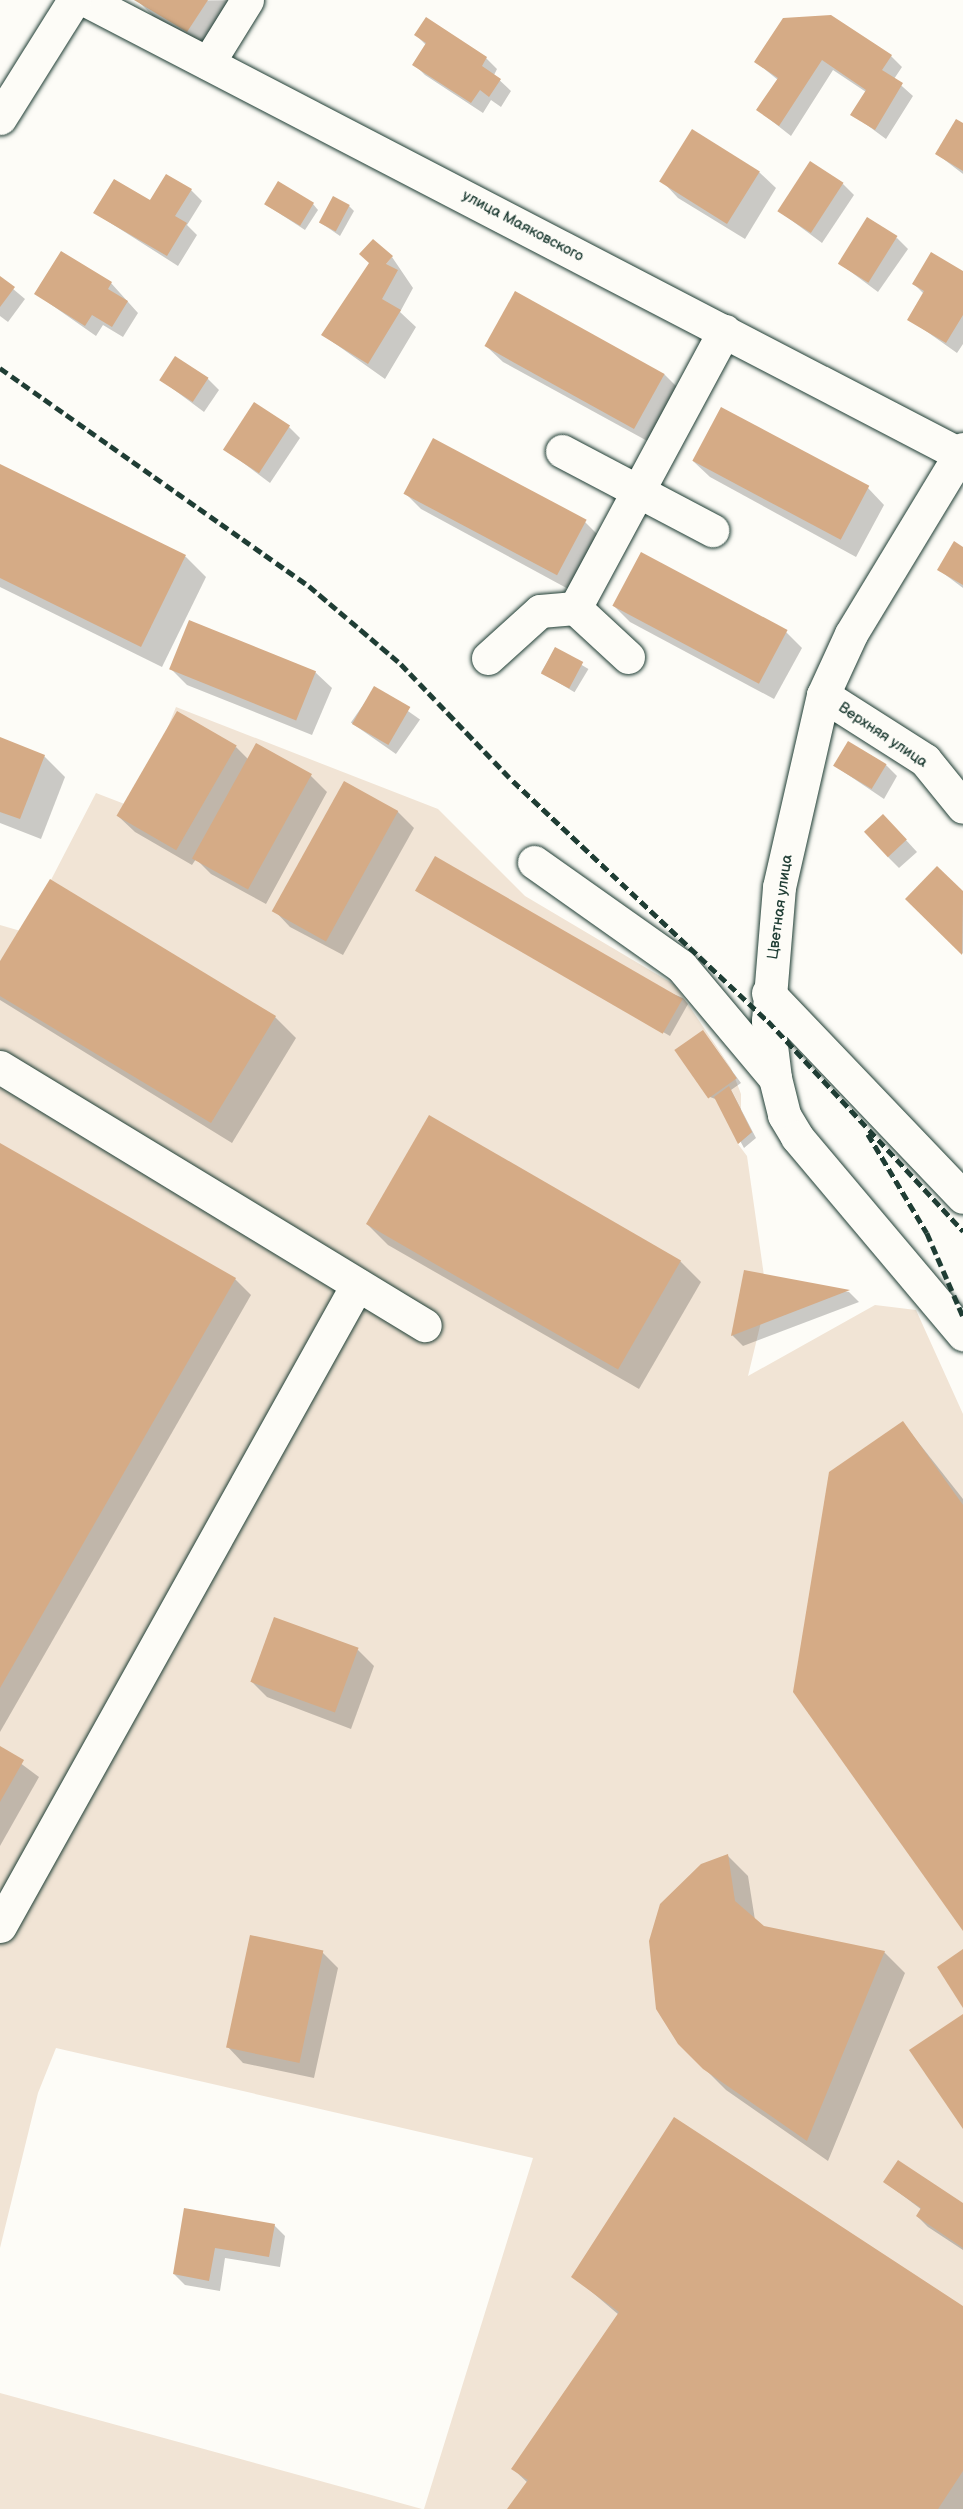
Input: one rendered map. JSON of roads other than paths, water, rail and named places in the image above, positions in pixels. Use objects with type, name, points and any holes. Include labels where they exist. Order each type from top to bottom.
[{"type":"street","points":[[0,118],[74,0]]},
{"type":"street","name":"улица Маяковского","points":[[86,0],[724,332],[962,453]]},
{"type":"street","points":[[208,63],[247,0]]},
{"type":"street","points":[[575,608],[639,490],[699,369],[724,332]]},
{"type":"street","points":[[562,451],[712,530]]},
{"type":"street","name":"Цветная улица","points":[[962,453],[851,634],[823,695],[779,887],[768,993],[775,1078],[784,1115],[797,1137],[963,1334]]},
{"type":"street","points":[[488,658],[540,611],[575,608],[628,657]]},
{"type":"street","name":"Верхняя улица","points":[[823,695],[925,760],[963,807]]},
{"type":"street","points":[[534,862],[681,966],[775,1078]]},
{"type":"street","points":[[768,993],[963,1197]]},
{"type":"street","points":[[0,1067],[357,1286],[425,1325]]},
{"type":"street","points":[[0,1926],[357,1286]]},
{"type":"railway","points":[[0,368],[309,586],[401,664],[513,781],[768,1021],[963,1231]]},
{"type":"railway","points":[[868,1134],[927,1233],[963,1316]]}]
